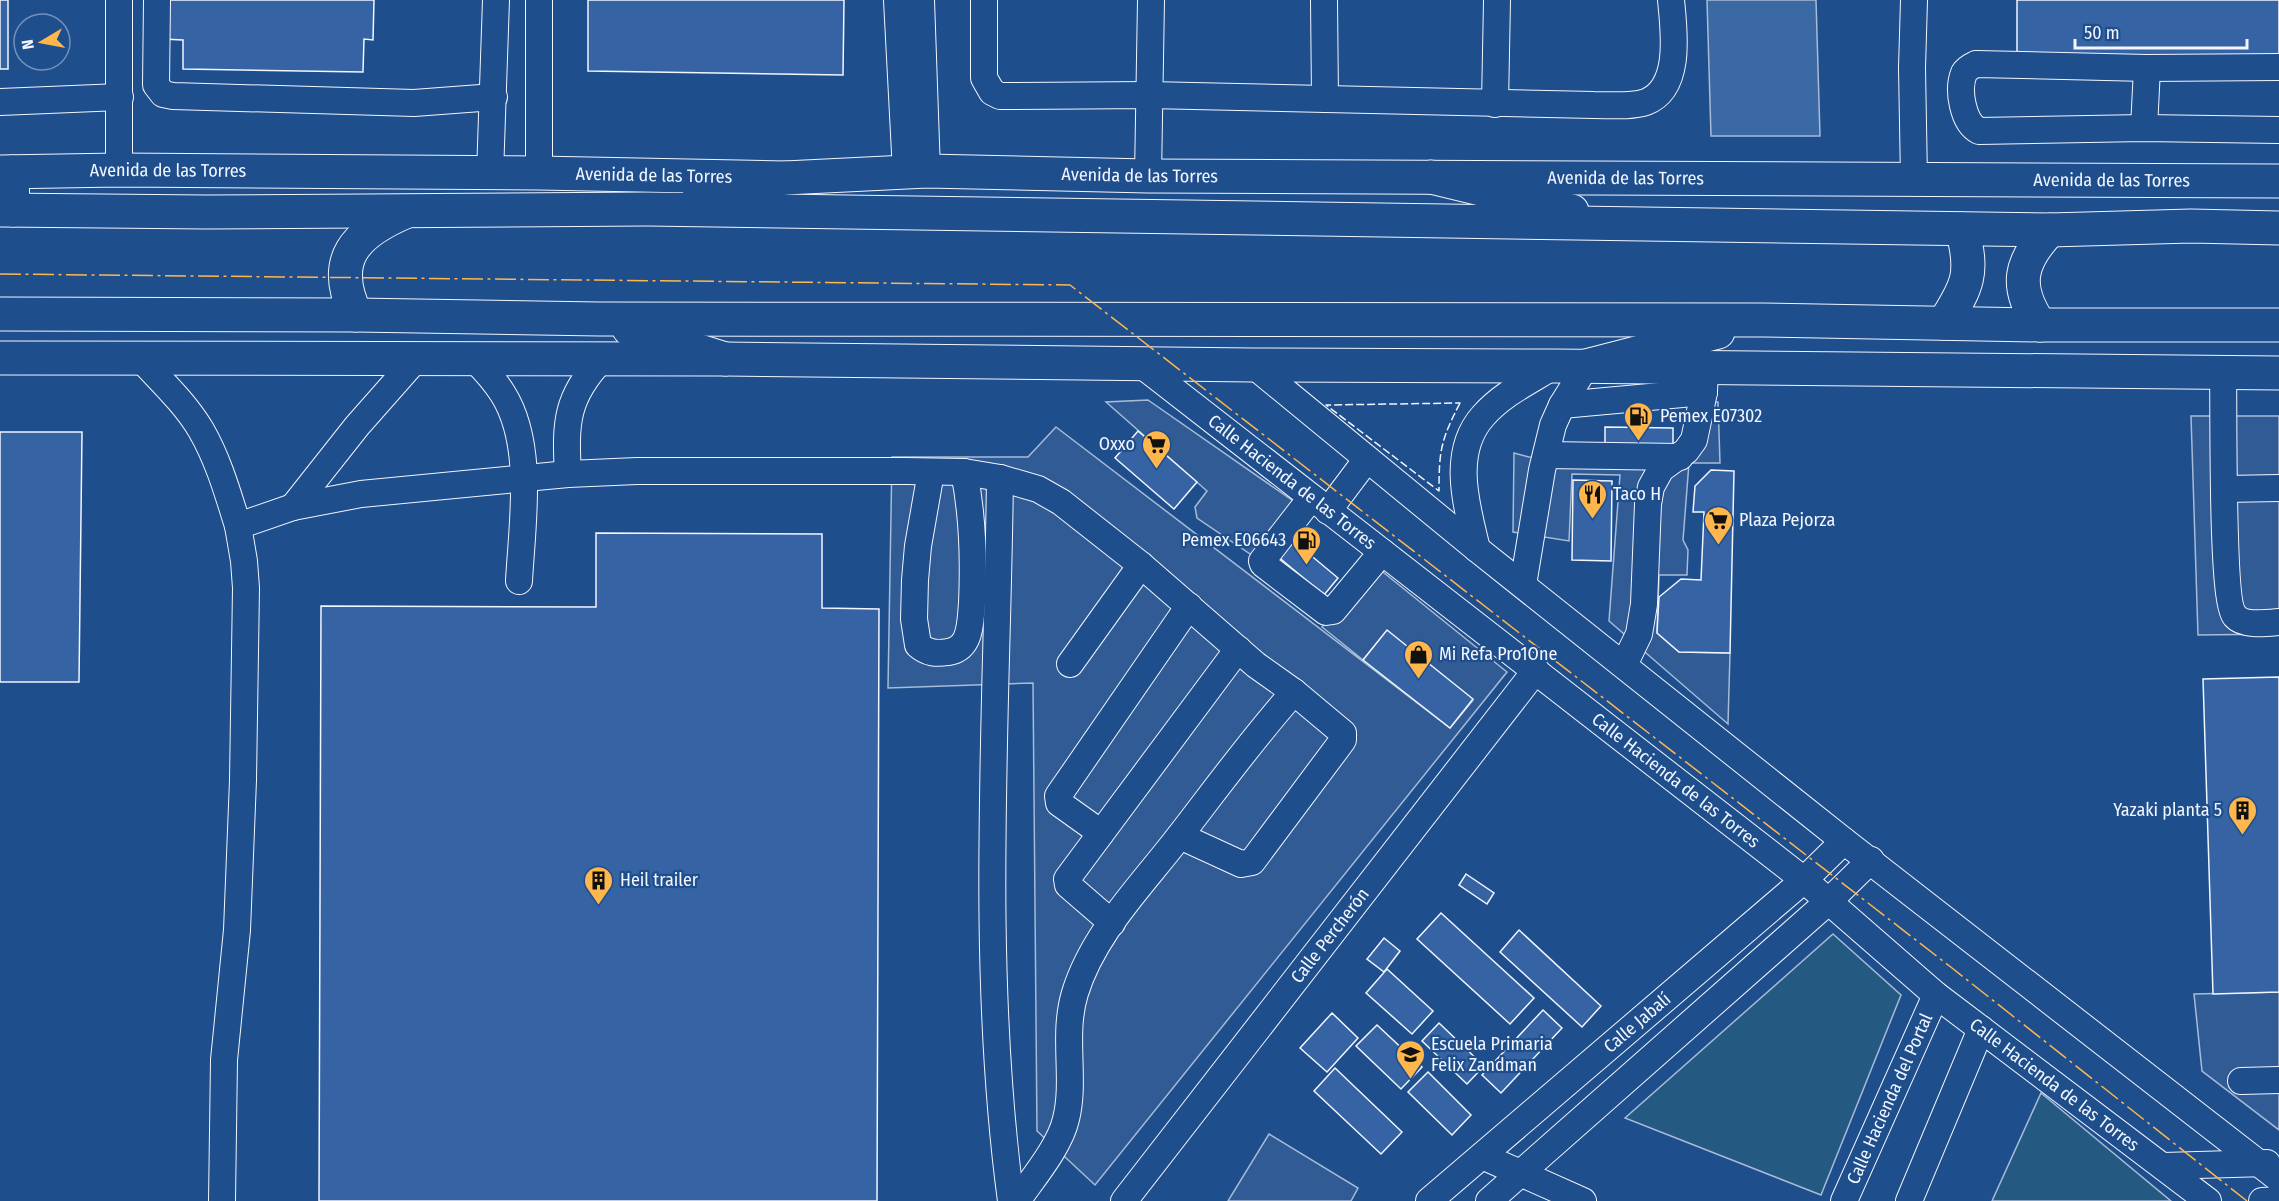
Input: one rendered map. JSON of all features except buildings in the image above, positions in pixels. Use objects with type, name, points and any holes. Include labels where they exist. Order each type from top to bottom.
[{"type":"main road","name":"Avenida de las Torres","points":[[6,172],[119,170],[539,173],[785,178],[916,171],[1148,176],[2279,181]]},
{"type":"main road","points":[[6,172],[7,210]]},
{"type":"main road","points":[[1431,177],[1633,225]]},
{"type":"main road","points":[[647,209],[785,178]]},
{"type":"main road","points":[[2191,226],[2279,208]]},
{"type":"main road","name":"Avenida de las Torres","points":[[7,210],[206,212],[647,209],[1962,229],[2050,230],[2191,226],[2279,228]]},
{"type":"main road","points":[[356,315],[348,299],[345,282],[347,264],[353,248],[364,234],[378,224],[410,210]]},
{"type":"main road","points":[[1944,323],[1958,301],[1969,273],[1968,249],[1962,229]]},
{"type":"main road","points":[[2040,325],[2024,297],[2024,268],[2030,254],[2050,230]]},
{"type":"main road","points":[[0,314],[356,315],[599,319],[1763,320],[2040,325],[2279,325]]},
{"type":"main road","points":[[599,319],[725,359]]},
{"type":"main road","points":[[1586,366],[1763,320]]},
{"type":"main road","points":[[0,358],[602,358],[1586,366],[1705,380],[2279,373]]},
{"type":"street","points":[[119,0],[119,170]]},
{"type":"street","points":[[157,0],[156,85],[163,94],[414,103],[494,97]]},
{"type":"street","points":[[490,174],[496,0]]},
{"type":"street","points":[[539,0],[539,173]]},
{"type":"street","points":[[897,0],[916,171]]},
{"type":"street","points":[[916,171],[921,0]]},
{"type":"street","points":[[984,0],[984,78],[992,92],[1000,96],[1149,95],[1495,104],[1632,104],[1655,97],[1663,89],[1673,58],[1671,0]]},
{"type":"street","points":[[1148,176],[1151,0]]},
{"type":"street","points":[[1324,0],[1325,99]]},
{"type":"street","points":[[1495,104],[1497,0]]},
{"type":"street","points":[[1914,0],[1912,68],[1914,179]]},
{"type":"street","points":[[2279,67],[2147,68],[1976,64],[1965,73],[1963,84],[1963,106],[1966,119],[1971,127],[1979,131],[2144,128],[2279,130]]},
{"type":"street","points":[[2144,128],[2147,68]]},
{"type":"street","points":[[0,102],[120,97]]},
{"type":"street","points":[[140,358],[183,405],[201,430],[224,483],[238,526],[244,561],[246,588],[243,780],[237,930],[224,1060],[222,1201]]},
{"type":"street","points":[[293,507],[357,426],[417,358]]},
{"type":"street","points":[[474,358],[491,376],[504,395],[514,416],[519,439],[524,477],[519,581]]},
{"type":"street","points":[[568,474],[566,440],[568,417],[575,395],[586,375],[602,358]]},
{"type":"street","name":"Calle Hacienda de las Torres","points":[[1139,363],[1804,880],[1936,995],[2208,1201]]},
{"type":"street","points":[[1253,365],[1477,549],[1844,841],[2273,1168]]},
{"type":"street","points":[[1477,549],[1465,497],[1464,464],[1469,439],[1482,417],[1504,397],[1554,366]]},
{"type":"street","points":[[1523,585],[1553,424],[1586,366]]},
{"type":"street","points":[[2223,373],[2226,555],[2230,610],[2236,618],[2244,621],[2279,622]]},
{"type":"street","points":[[1562,405],[1705,380],[1694,440],[1680,457],[1661,469],[1651,487],[1648,504],[1644,604],[1639,634],[1624,665]]},
{"type":"street","points":[[1546,455],[1680,457]]},
{"type":"street","points":[[1367,459],[1262,561],[1326,612],[1333,611],[1382,552]]},
{"type":"street","points":[[238,526],[293,507],[361,494],[568,474],[682,471],[964,472],[1000,478],[1038,489],[1061,502],[1141,565],[1238,650],[1343,733],[1343,740],[1252,862],[1241,864],[1180,836]]},
{"type":"street","points":[[930,472],[918,546],[914,619],[918,645],[925,652],[936,654],[951,652],[961,647],[967,638],[971,620],[974,539],[964,472]]},
{"type":"street","points":[[1000,478],[993,896],[1001,1124],[1011,1201]]},
{"type":"street","points":[[2225,489],[2279,488]]},
{"type":"street","points":[[1070,664],[1141,565]]},
{"type":"street","points":[[1101,833],[1059,803],[1059,796],[1190,606]]},
{"type":"street","points":[[1112,923],[1068,885],[1067,879],[1238,650]]},
{"type":"street","name":"Calle Percherón","points":[[1124,1201],[1536,670]]},
{"type":"street","points":[[1017,1201],[1057,1142],[1066,1120],[1069,1099],[1069,1023],[1075,993],[1090,956],[1112,923],[1294,692]]},
{"type":"street","name":"Calle Jabalí","points":[[1429,1201],[1804,880],[1844,841]]},
{"type":"street","name":"Calle Jabalí","points":[[1489,1201],[1829,902],[1871,860]]},
{"type":"street","name":"Calle Hacienda del Portal","points":[[1844,1201],[1936,995]]},
{"type":"street","points":[[1909,1201],[1981,1029]]},
{"type":"street","points":[[2241,1081],[2279,1080]]},
{"type":"street","points":[[1482,1156],[1583,1201]]},
{"type":"street","points":[[2163,1166],[2273,1168]]},
{"type":"street","points":[[2262,1201],[2279,1200]]},
{"type":"shaded area","points":[[1707,0],[1816,0],[1820,136],[1711,136]]},
{"type":"shaded area","points":[[1148,400],[1299,505],[1259,560],[1197,518],[1195,507],[1207,491],[1106,402]]},
{"type":"shaded area","points":[[1690,402],[1718,402],[1720,463],[1689,463],[1683,540],[1688,550],[1687,575],[1659,575],[1657,633],[1679,652],[1730,653],[1728,724],[1609,621],[1620,475],[1572,474],[1569,541],[1513,532],[1514,453],[1529,457],[1673,459],[1690,444]]},
{"type":"shaded area","points":[[2191,416],[2279,416],[2279,634],[2198,635]]},
{"type":"shaded area","points":[[1056,427],[1450,728],[1473,700],[1387,631],[1363,660],[1322,627],[1373,564],[1507,672],[1095,1185],[1037,1131],[1033,683],[888,688],[892,457],[1028,457]]},
{"type":"shaded area","points":[[1833,934],[1901,995],[1821,1195],[1625,1118]]},
{"type":"shaded area","points":[[2279,992],[2279,1130],[2202,1071],[2194,994]]},
{"type":"shaded area","points":[[2041,1093],[2171,1201],[1992,1201]]},
{"type":"shaded area","points":[[1269,1134],[1358,1188],[1351,1201],[1228,1201]]},
{"type":"fence","points":[[1460,403],[1442,446],[1439,491],[1326,405],[1460,403]]},
{"type":"power","points":[[0,274],[1070,285],[1952,968],[2247,1201]]},
{"type":"place","name":"Pemex E07302","points":[[1639,442]]},
{"type":"place","name":"Oxxo","points":[[1156,470]]},
{"type":"place","name":"Taco H","points":[[1592,520]]},
{"type":"place","name":"Plaza Pejorza","points":[[1718,546]]},
{"type":"place","name":"Pemex E06643","points":[[1307,566]]},
{"type":"place","name":"Mi Refa Pro1One","points":[[1418,680]]},
{"type":"place","name":"Yazaki planta 5","points":[[2243,836]]},
{"type":"place","name":"Heil trailer","points":[[599,906]]},
{"type":"place","name":"Escuela Primaria Felix Zandman","points":[[1410,1080]]}]
